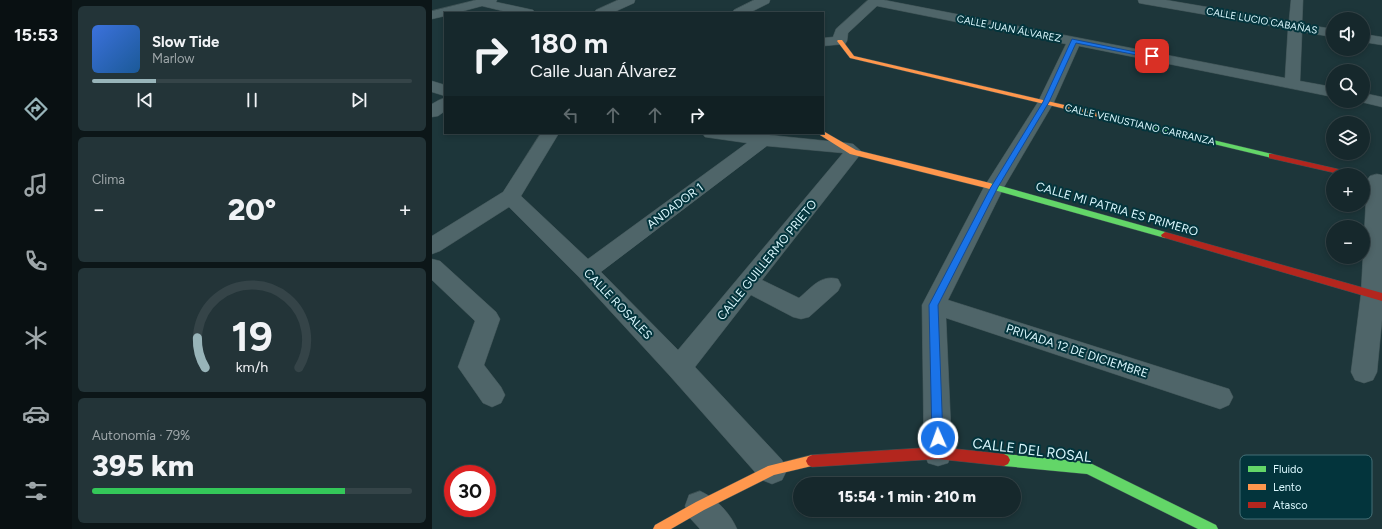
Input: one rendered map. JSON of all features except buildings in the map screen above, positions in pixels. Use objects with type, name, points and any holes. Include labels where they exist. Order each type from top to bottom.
[{"type":"street","points":[[603,12],[629,0]]},
{"type":"street","points":[[741,12],[764,0]]},
{"type":"street","name":"CALLE LUCIO CABAÑAS","points":[[1144,0],[1326,31]]},
{"type":"street","points":[[1292,84],[1297,0]]},
{"type":"street","points":[[432,15],[487,1],[525,12]]},
{"type":"street","points":[[824,42],[840,41],[841,32],[875,1]]},
{"type":"street","name":"CALLE JUAN ÁLVAREZ","points":[[875,1],[1326,91]]},
{"type":"street","points":[[1370,39],[1382,41]]},
{"type":"street","name":"CALLE VENUSTIANO CARRANZA","points":[[840,41],[852,57],[1326,168]]},
{"type":"street","points":[[938,453],[934,305],[994,187],[1046,102],[1074,41]]},
{"type":"street","points":[[432,86],[444,91]]},
{"type":"street","points":[[1370,99],[1382,102]]},
{"type":"street","points":[[432,112],[444,104]]},
{"type":"street","points":[[432,246],[510,197],[549,134]]},
{"type":"street","points":[[718,134],[850,150]]},
{"type":"street","name":"CALLE MI PATRIA ES PRIMERO","points":[[824,134],[850,150],[994,187],[1378,295]]},
{"type":"street","name":"ANDADOR 1","points":[[587,272],[763,140]]},
{"type":"street","name":"CALLE GUILLERMO PRIETO","points":[[679,368],[748,283],[850,150]]},
{"type":"street","points":[[1364,372],[1378,295],[1374,180]]},
{"type":"street","name":"CALLE ROSALES","points":[[510,197],[587,272],[679,368],[772,470]]},
{"type":"street","points":[[432,267],[488,319],[471,367],[492,395]]},
{"type":"street","points":[[748,283],[801,310],[830,285]]},
{"type":"street","name":"PRIVADA 12 DE DICIEMBRE","points":[[934,305],[1220,396]]},
{"type":"street","name":"CALLE DEL ROSAL","points":[[659,529],[700,506],[772,470],[814,461],[938,453],[1088,468],[1212,529]]},
{"type":"street","points":[[700,506],[721,529]]},
{"type":"traffic: fast","points":[[1116,119],[1272,156]]},
{"type":"traffic: fast","points":[[990,186],[1165,235]]},
{"type":"traffic: fast","points":[[1004,460],[1088,468],[1212,529]]},
{"type":"traffic: slow","points":[[840,41],[852,57],[1116,119]]},
{"type":"traffic: slow","points":[[824,134],[853,152],[990,186]]},
{"type":"traffic: slow","points":[[659,529],[700,506],[772,470],[812,461]]},
{"type":"traffic: jam","points":[[1272,156],[1326,168]]},
{"type":"traffic: jam","points":[[1165,235],[1382,297]]},
{"type":"traffic: jam","points":[[812,461],[938,453],[1004,460]]},
{"type":"route","points":[[938,438],[934,305],[994,187],[1046,102],[1074,41],[1152,56]]}]
